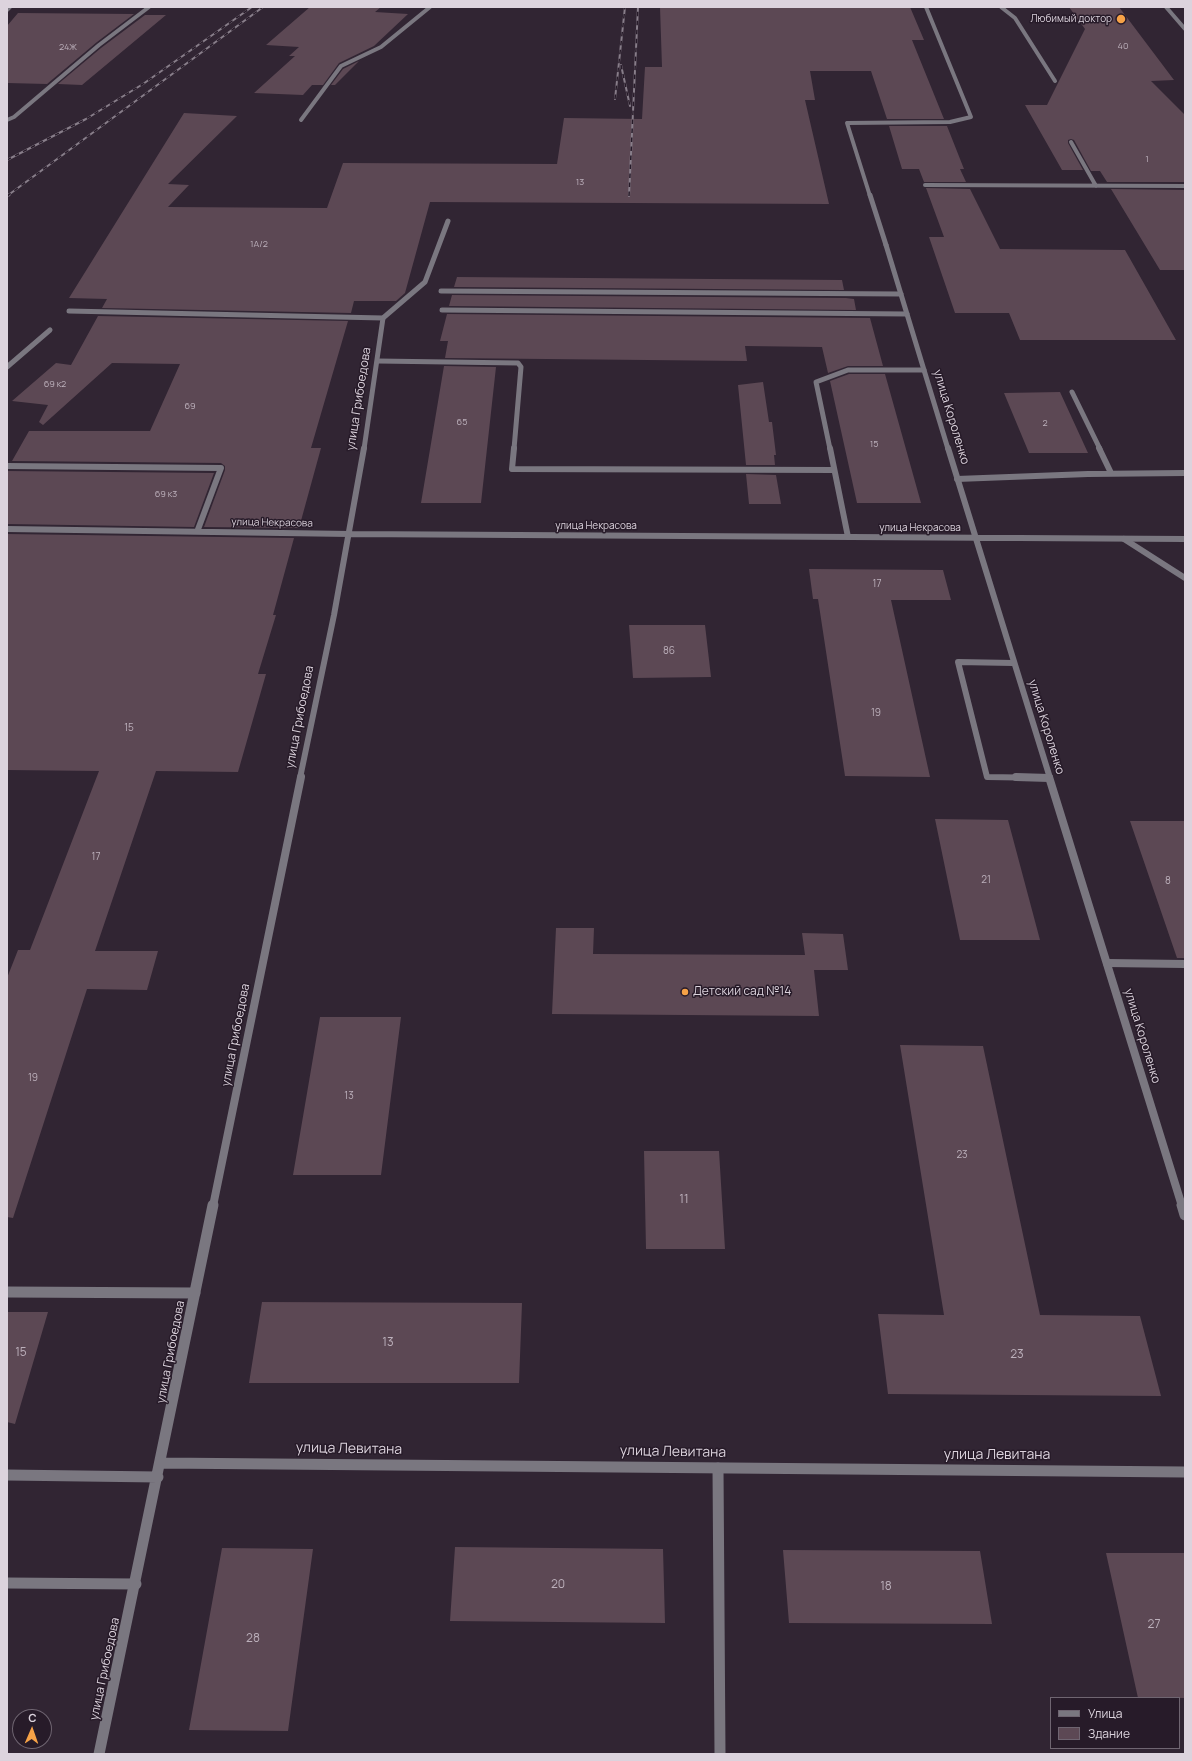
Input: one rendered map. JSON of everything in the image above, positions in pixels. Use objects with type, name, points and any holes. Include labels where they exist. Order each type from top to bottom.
[{"type":"street","points":[[7,10],[10,7]]},
{"type":"street","points":[[7,120],[14,117],[149,7]]},
{"type":"street","points":[[301,120],[340,66],[381,48],[430,7]]},
{"type":"street","name":"улица Короленко","points":[[926,7],[971,117],[950,122],[847,123],[1185,1215]]},
{"type":"street","points":[[1002,7],[1015,18],[1055,81]]},
{"type":"street","points":[[1166,7],[1185,29]]},
{"type":"street","points":[[1071,142],[1096,186]]},
{"type":"street","points":[[925,185],[1185,186]]},
{"type":"street","points":[[69,311],[383,318],[425,282],[448,220]]},
{"type":"street","points":[[441,291],[901,294]]},
{"type":"street","points":[[442,310],[907,314]]},
{"type":"street","name":"улица Грибоедова","points":[[99,1754],[161,1463],[350,534],[378,361],[383,318]]},
{"type":"street","points":[[7,368],[50,330]]},
{"type":"street","points":[[378,361],[518,363],[521,367],[512,469],[834,470]]},
{"type":"street","points":[[848,537],[816,382],[848,370],[924,370]]},
{"type":"street","points":[[1072,392],[1111,473]]},
{"type":"street","points":[[7,466],[221,468],[197,532]]},
{"type":"street","points":[[957,479],[1111,473],[1185,473]]},
{"type":"street","name":"улица Некрасова","points":[[7,529],[350,534],[1185,539]]},
{"type":"street","points":[[1124,539],[1185,578]]},
{"type":"street","points":[[1013,663],[958,662],[987,777],[1049,778]]},
{"type":"street","points":[[1107,963],[1185,964]]},
{"type":"street","points":[[7,1292],[195,1293]]},
{"type":"street","name":"улица Левитана","points":[[161,1463],[1185,1472]]},
{"type":"street","points":[[718,1468],[720,1754]]},
{"type":"street","points":[[7,1475],[158,1477]]},
{"type":"street","points":[[7,1583],[136,1584]]},
{"type":"building","points":[[310,7],[381,7],[375,12],[408,14],[374,46],[339,63],[323,85],[312,85],[303,95],[254,93],[295,56],[289,56],[299,47],[266,45]]},
{"type":"building","points":[[660,7],[910,7],[924,40],[912,40],[944,119],[887,119],[871,71],[810,71],[815,100],[805,100],[829,204],[430,202],[405,293],[396,301],[354,301],[351,313],[102,308],[107,299],[69,298],[184,113],[237,116],[168,184],[189,185],[168,207],[327,208],[343,163],[557,164],[564,118],[642,119],[645,67],[662,67]]},
{"type":"building","points":[[1069,7],[1119,7],[1174,80],[1151,81],[1185,115],[1185,182],[1107,182],[1100,171],[1091,171],[1074,140],[1071,139],[1068,140],[1068,143],[1083,170],[1062,170],[1025,105],[1047,105],[1085,29]]},
{"type":"building","points":[[18,13],[134,14],[97,42],[47,84],[7,83],[7,26]]},
{"type":"building","points":[[145,15],[166,15],[82,85],[58,84],[101,48]]},
{"type":"building","points":[[359,61],[335,85],[331,85],[343,69]]},
{"type":"building","points":[[889,126],[947,126],[964,169],[960,169],[966,182],[924,182],[919,169],[902,169]]},
{"type":"building","points":[[926,188],[970,189],[1000,249],[1125,250],[1176,340],[1020,340],[1009,313],[955,313],[929,237],[944,237]]},
{"type":"building","points":[[1111,189],[1185,190],[1185,270],[1160,270]]},
{"type":"building","points":[[457,277],[842,280],[844,290],[454,287]]},
{"type":"building","points":[[452,295],[846,298],[854,299],[856,310],[449,306]]},
{"type":"building","points":[[447,314],[870,318],[883,366],[848,366],[828,373],[822,347],[745,346],[747,361],[445,358],[448,341],[440,341]]},
{"type":"building","points":[[98,316],[348,321],[311,448],[321,448],[299,528],[204,527],[225,470],[225,466],[221,463],[12,461],[29,431],[150,431],[180,364],[112,363],[43,425],[39,422],[48,405],[12,401],[56,363],[71,365]]},
{"type":"building","points":[[444,366],[496,367],[481,503],[421,503]]},
{"type":"building","points":[[849,374],[885,374],[921,503],[857,503],[830,381]]},
{"type":"building","points":[[763,382],[769,422],[772,422],[776,455],[774,455],[775,465],[746,465],[738,385]]},
{"type":"building","points":[[1060,392],[1088,453],[1029,453],[1004,393]]},
{"type":"building","points":[[7,471],[214,473],[194,527],[7,524]]},
{"type":"building","points":[[746,474],[776,475],[781,504],[749,504]]},
{"type":"building","points":[[7,534],[294,538],[273,615],[276,615],[258,674],[266,674],[238,772],[156,771],[95,951],[158,951],[147,990],[87,989],[13,1218],[7,1217],[7,978],[18,950],[30,950],[99,771],[7,770]]},
{"type":"building","points":[[809,569],[943,570],[951,600],[891,600],[930,777],[845,776],[818,599],[813,599]]},
{"type":"building","points":[[629,625],[705,625],[711,677],[633,678]]},
{"type":"building","points":[[935,819],[1008,820],[1040,940],[960,940]]},
{"type":"building","points":[[1130,821],[1185,821],[1185,958],[1177,958]]},
{"type":"building","name":"Детский сад №14","points":[[556,928],[594,928],[593,954],[805,955],[802,933],[843,934],[848,970],[814,970],[819,1016],[552,1014]]},
{"type":"building","points":[[320,1017],[401,1017],[381,1175],[293,1175]]},
{"type":"building","points":[[900,1045],[983,1046],[1040,1315],[1140,1316],[1161,1396],[888,1394],[878,1314],[944,1315]]},
{"type":"building","points":[[644,1151],[719,1151],[725,1249],[646,1249]]},
{"type":"building","points":[[262,1302],[522,1303],[519,1383],[249,1383]]},
{"type":"building","points":[[7,1312],[48,1312],[15,1424],[7,1422]]},
{"type":"building","points":[[455,1547],[663,1549],[665,1623],[450,1621]]},
{"type":"building","points":[[222,1548],[313,1549],[288,1731],[189,1730]]},
{"type":"building","points":[[783,1550],[980,1551],[992,1624],[789,1623]]},
{"type":"building","points":[[1106,1553],[1185,1553],[1185,1698],[1138,1697]]},
{"type":"railway","points":[[7,160],[86,119],[143,84],[252,7]]},
{"type":"railway","points":[[9,195],[7,196],[263,7]]},
{"type":"railway","points":[[615,99],[625,7]]},
{"type":"railway","points":[[629,196],[638,7]]},
{"type":"railway","points":[[621,65],[630,106]]},
{"type":"place","name":"Любимый доктор","points":[[1121,19]]},
{"type":"place","name":"Детский сад №14","points":[[685,992]]}]
